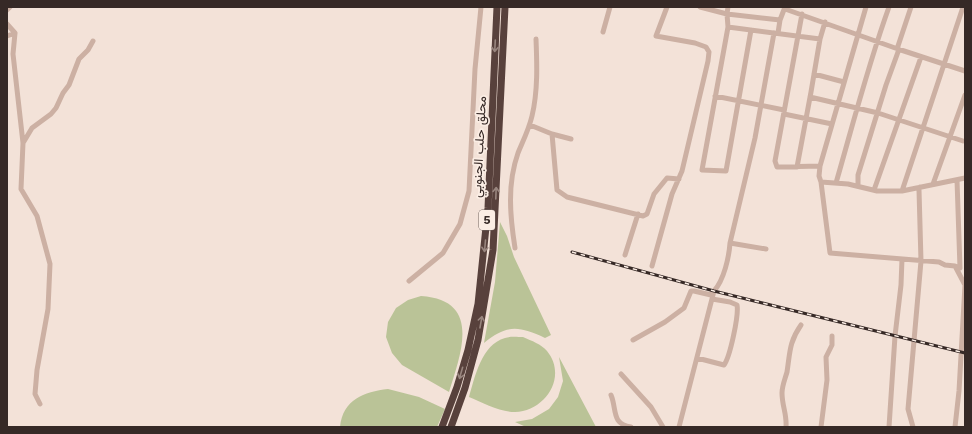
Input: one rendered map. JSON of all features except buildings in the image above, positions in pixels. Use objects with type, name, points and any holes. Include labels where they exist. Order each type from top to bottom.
[{"type":"highway","name":"محلق حلب الجنوبي","points":[[442,427],[457,387],[468,350],[478,304],[488,208],[497,7]]},
{"type":"highway","name":"محلق حلب الجنوبي","points":[[451,427],[465,388],[478,340],[493,250],[505,7]]},
{"type":"street","points":[[7,10],[10,7]]},
{"type":"street","points":[[409,281],[443,253],[460,224],[468,198],[473,137],[475,69],[481,7]]},
{"type":"street","points":[[603,32],[610,7]]},
{"type":"street","points":[[652,266],[672,194],[682,171],[709,52],[706,47],[695,43],[656,36],[667,7]]},
{"type":"street","points":[[700,7],[727,14],[780,20]]},
{"type":"street","points":[[728,7],[728,26],[702,170],[726,171],[751,30]]},
{"type":"street","points":[[866,7],[820,166],[819,176],[822,182],[830,253],[939,262],[945,265],[960,267]]},
{"type":"street","points":[[836,183],[876,41],[889,7]]},
{"type":"street","points":[[858,186],[858,175],[911,7]]},
{"type":"street","points":[[902,191],[963,7]]},
{"type":"street","points":[[633,340],[665,322],[684,308],[692,291],[711,295],[719,286],[730,254],[730,243],[762,106],[776,33],[785,8],[858,35],[964,71],[965,63]]},
{"type":"street","points":[[802,14],[775,162],[777,167],[820,166]]},
{"type":"street","points":[[797,167],[820,39],[825,22]]},
{"type":"street","points":[[7,24],[14,33],[13,54],[24,143],[21,189],[37,216],[50,264],[48,310],[37,370],[35,394],[40,404]]},
{"type":"street","points":[[728,26],[820,39]]},
{"type":"street","points":[[7,36],[14,33]]},
{"type":"street","points":[[515,248],[510,206],[512,182],[518,154],[530,125],[535,100],[537,78],[536,39]]},
{"type":"street","points":[[24,143],[32,128],[51,114],[56,108],[69,85],[79,59],[88,50],[93,41]]},
{"type":"street","points":[[874,190],[921,56]]},
{"type":"street","points":[[814,74],[844,82]]},
{"type":"street","points":[[933,184],[965,95]]},
{"type":"street","points":[[715,96],[762,106],[806,119],[832,124]]},
{"type":"street","points":[[810,97],[878,113],[962,141]]},
{"type":"street","points":[[530,125],[552,134],[571,138]]},
{"type":"street","points":[[552,134],[557,190],[580,201],[644,216],[647,214],[654,194],[667,178],[679,179]]},
{"type":"street","points":[[822,182],[858,186],[877,191],[902,191],[965,178]]},
{"type":"street","points":[[955,427],[959,391],[964,285],[960,267],[957,180]]},
{"type":"street","points":[[913,427],[908,409],[921,261],[919,212],[920,187]]},
{"type":"street","points":[[625,255],[638,214]]},
{"type":"street","points":[[730,243],[766,249]]},
{"type":"street","points":[[889,427],[902,259]]},
{"type":"street","points":[[679,427],[714,291]]},
{"type":"street","points":[[697,358],[724,365],[729,350],[738,310],[737,305],[730,302],[712,299]]},
{"type":"street","points":[[786,427],[786,412],[782,392],[791,345],[796,332],[801,325]]},
{"type":"street","points":[[821,427],[827,380],[826,357],[832,345],[832,336]]},
{"type":"street","points":[[621,374],[652,407],[663,427]]},
{"type":"street","points":[[611,395],[618,420],[621,424],[631,427]]},
{"type":"green space","points":[[500,222],[507,236],[514,257],[551,335],[545,338],[528,331],[513,329],[500,333],[484,343],[495,282]]},
{"type":"green space","points":[[421,296],[440,300],[453,307],[460,318],[462,331],[461,346],[449,392],[402,365],[392,353],[386,337],[388,322],[396,308],[408,300]]},
{"type":"green space","points":[[523,337],[542,346],[553,361],[555,371],[554,381],[550,391],[544,399],[536,406],[526,410],[509,412],[469,397],[480,363],[490,347],[505,338]]},
{"type":"green space","points":[[559,357],[596,427],[526,427],[515,422],[532,419],[549,409],[558,397],[563,381]]},
{"type":"green space","points":[[388,389],[419,397],[445,409],[437,427],[340,427],[342,417],[350,403],[371,392]]},
{"type":"railway","points":[[572,252],[714,291],[965,353]]}]
